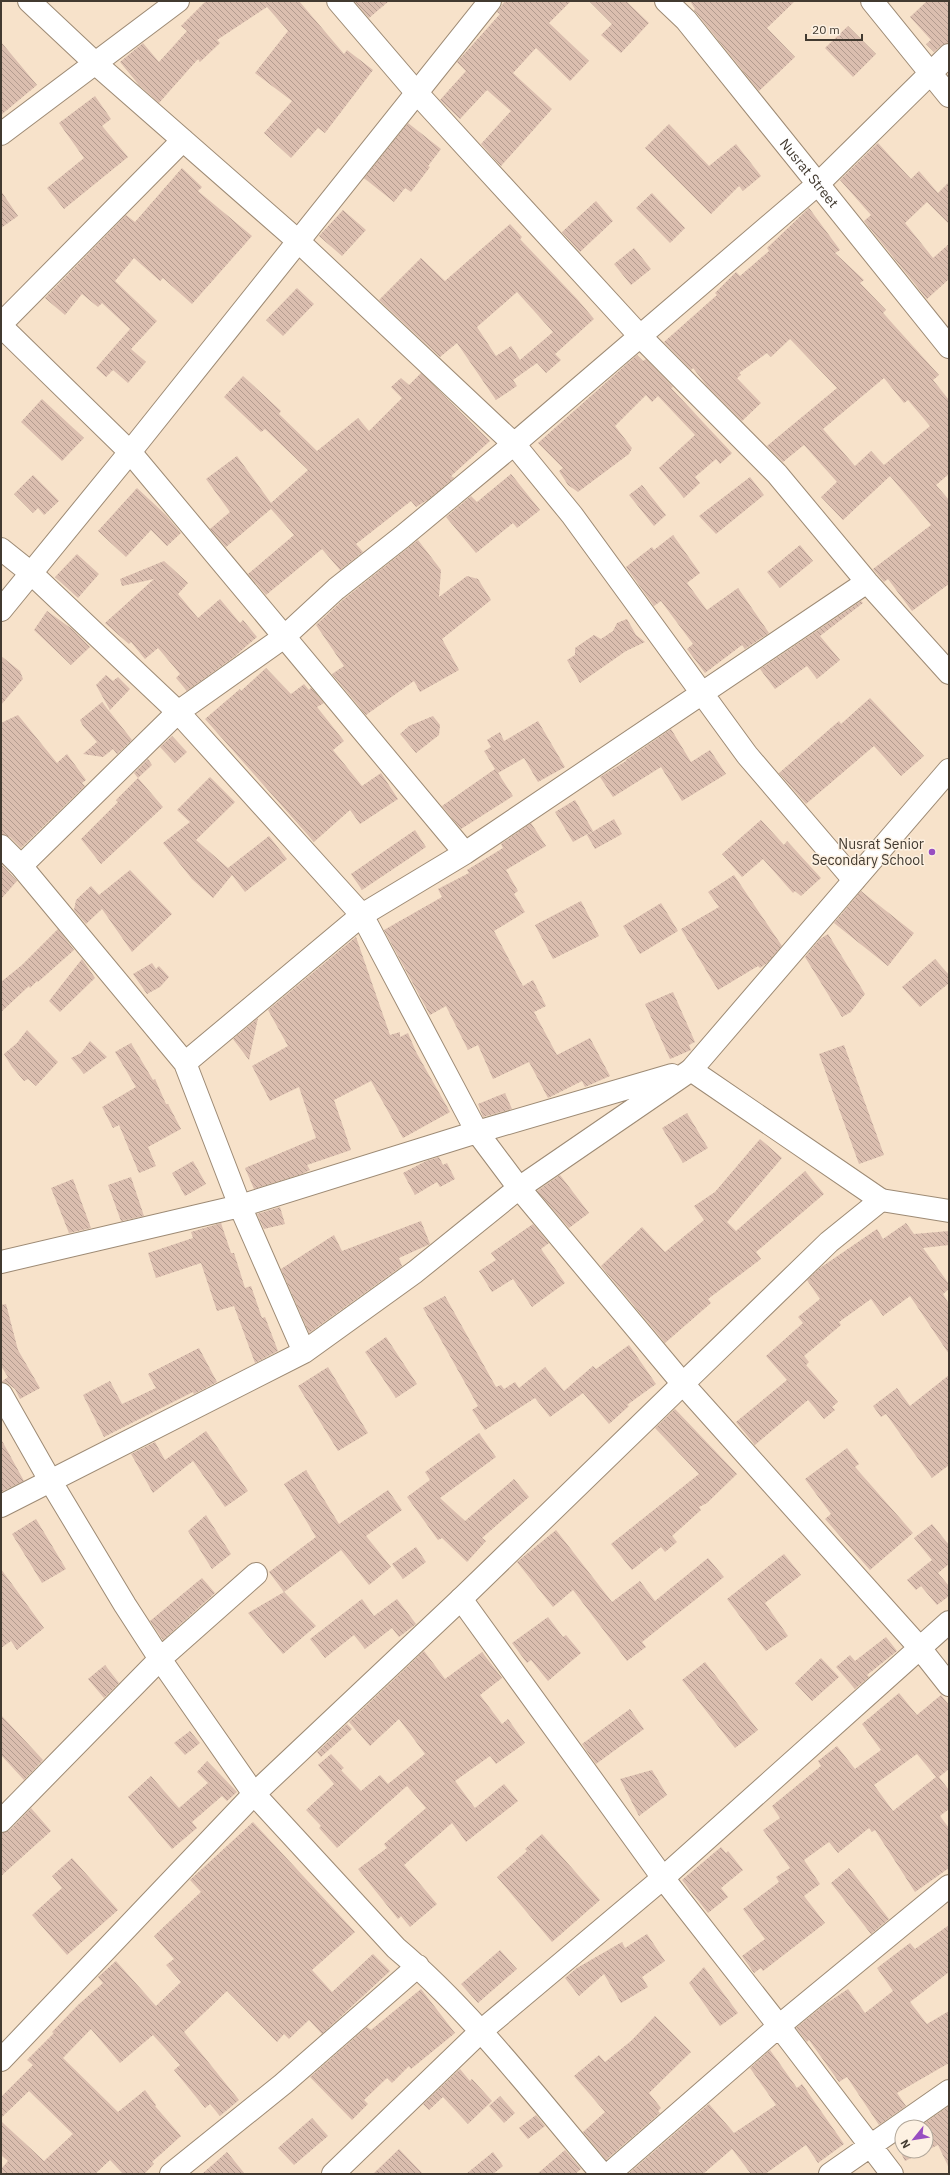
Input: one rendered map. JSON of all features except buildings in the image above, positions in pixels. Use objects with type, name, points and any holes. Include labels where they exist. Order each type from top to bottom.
[{"type":"street","points":[[29,1],[95,63],[298,241],[514,444],[572,515],[747,756],[854,880]]},
{"type":"street","points":[[1,134],[178,1]]},
{"type":"street","points":[[338,1],[416,92],[639,335],[777,474],[867,582],[949,673]]},
{"type":"street","points":[[1,610],[130,452],[490,1]]},
{"type":"street","name":"Nusrat Street","points":[[666,1],[686,20],[819,183],[949,347]]},
{"type":"street","points":[[872,1],[949,96]]},
{"type":"street","points":[[21,866],[178,712],[284,637],[336,589],[402,537],[514,444],[639,335],[819,183],[949,55]]},
{"type":"street","points":[[183,140],[1,325],[130,452],[465,853]]},
{"type":"street","points":[[1,549],[30,573],[178,712],[362,915],[477,1132],[518,1188],[683,1384],[919,1647],[949,1685]]},
{"type":"street","points":[[185,1063],[362,915],[465,853],[867,582]]},
{"type":"street","points":[[1,1506],[51,1482],[304,1352],[415,1272],[518,1188],[691,1070],[949,770]]},
{"type":"street","points":[[1,846],[21,866],[185,1063],[240,1206],[304,1352]]},
{"type":"street","points":[[1,1262],[240,1206],[477,1132],[691,1070]]},
{"type":"street","points":[[691,1070],[880,1200],[949,1211]]},
{"type":"street","points":[[1,2060],[254,1794],[461,1599],[829,1242],[880,1200]]},
{"type":"street","points":[[1,1394],[51,1482],[160,1659],[254,1794],[396,1948],[418,1966],[480,2032],[602,2174]]},
{"type":"street","points":[[1,1821],[160,1659],[256,1574]]},
{"type":"street","points":[[461,1599],[663,1878],[892,2174]]},
{"type":"street","points":[[333,2174],[480,2032],[663,1878],[919,1647],[949,1622]]},
{"type":"street","points":[[609,2174],[779,2026],[949,1886]]},
{"type":"street","points":[[171,2174],[283,2084],[418,1966]]},
{"type":"street","points":[[830,2174],[869,2145],[949,2091]]},
{"type":"place","name":"Nusrat Senior Secondary School","points":[[932,852]]}]
